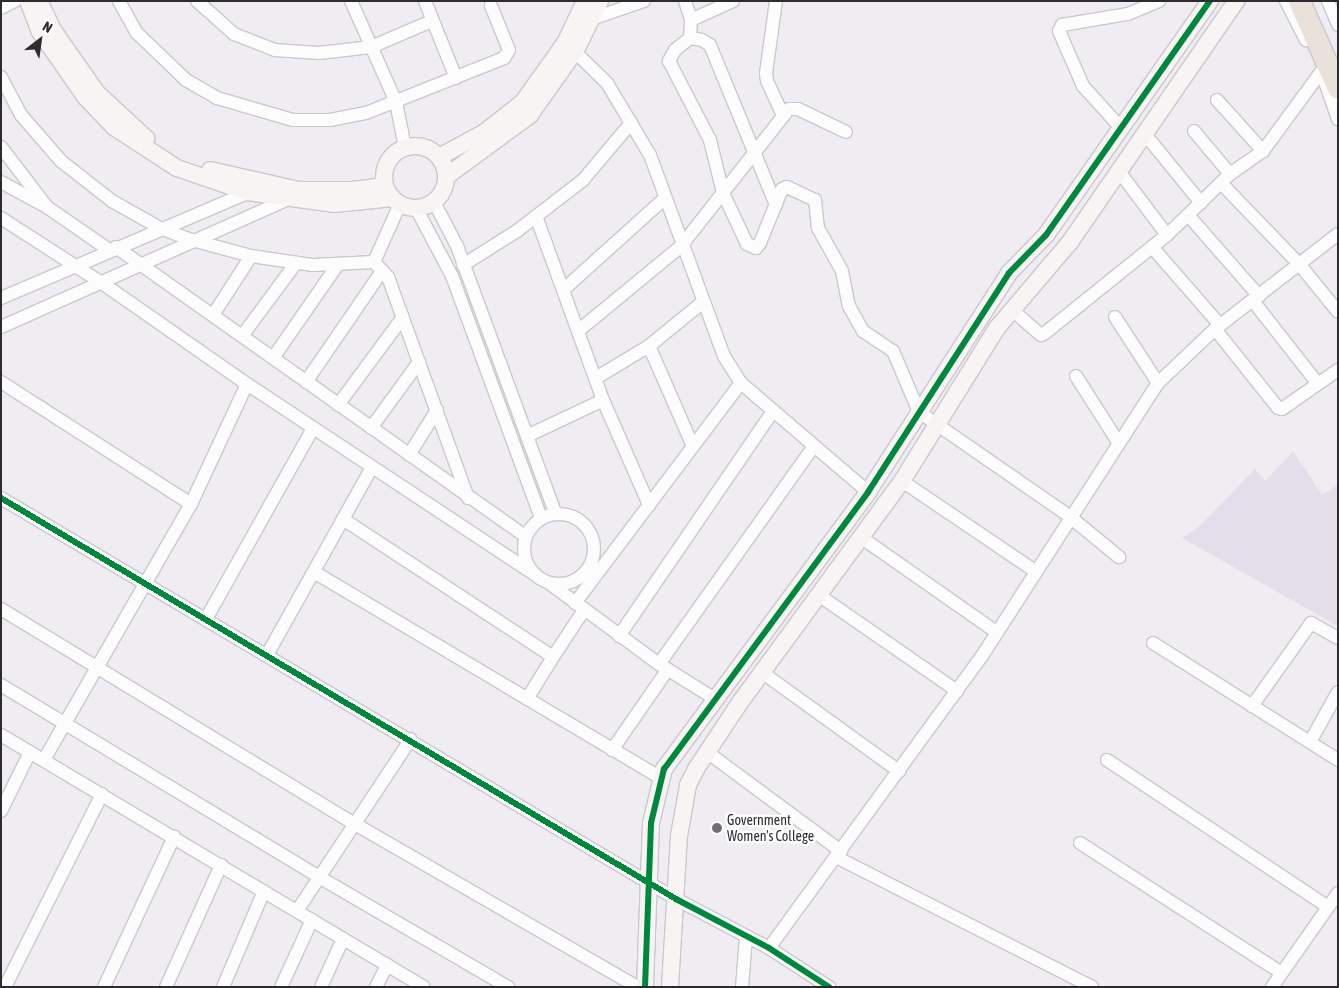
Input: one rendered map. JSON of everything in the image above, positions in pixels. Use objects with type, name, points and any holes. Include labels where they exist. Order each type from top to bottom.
[{"type":"highway","points":[[1299,1],[1332,70]]},
{"type":"highway","points":[[1314,1],[1332,70]]},
{"type":"street","points":[[1,8],[15,1]]},
{"type":"street","points":[[28,1],[40,32],[67,75],[114,127],[177,168],[247,192],[335,204],[393,196]]},
{"type":"street","points":[[39,1],[53,30],[97,93],[150,142],[219,173],[268,184],[309,190],[352,190],[393,196],[416,208],[452,276],[541,518]]},
{"type":"street","points":[[119,1],[137,33],[186,80],[217,98],[293,120],[330,120],[396,102],[504,58],[509,50],[492,6]]},
{"type":"street","points":[[197,1],[234,34],[275,50],[319,53],[371,46],[432,21]]},
{"type":"street","points":[[351,1],[396,102],[405,147]]},
{"type":"street","points":[[425,1],[456,78]]},
{"type":"street","points":[[447,176],[530,115],[571,47],[585,1]]},
{"type":"street","points":[[439,157],[485,132],[523,102],[594,18],[600,1]]},
{"type":"street","points":[[594,18],[644,1]]},
{"type":"street","points":[[685,1],[691,20],[690,38]]},
{"type":"street","points":[[691,20],[733,1]]},
{"type":"street","points":[[776,1],[766,73],[767,81],[783,115]]},
{"type":"street","points":[[1121,128],[1084,86],[1059,30],[1062,25],[1128,14],[1159,1]]},
{"type":"street","points":[[645,987],[651,884],[651,823],[661,778],[672,756],[868,492],[1009,273],[1046,235],[1210,1]]},
{"type":"street","points":[[670,987],[684,804],[688,785],[708,752],[763,673],[902,481],[1011,309],[1070,242],[1236,1]]},
{"type":"street","points":[[1286,1],[1332,70],[1338,119]]},
{"type":"street","points":[[1328,1],[1338,25]]},
{"type":"street","points":[[776,205],[710,45],[702,40],[690,38],[675,50],[669,61],[710,140],[723,193],[751,248],[756,248],[760,243],[776,205],[782,189],[787,187],[815,200],[818,228],[842,271],[849,306],[863,331],[893,351],[919,412],[939,423],[1069,516],[1119,556]]},
{"type":"street","points":[[571,47],[607,83],[650,154],[681,246],[724,356],[741,383],[868,492]]},
{"type":"street","points":[[1011,309],[1041,335],[1045,333],[1167,235],[1225,178],[1263,151],[1332,70]]},
{"type":"street","points":[[1,77],[21,115],[61,161],[112,201],[160,228],[192,240],[251,256],[296,263],[378,266],[388,277],[468,498]]},
{"type":"street","points":[[1217,100],[1263,151]]},
{"type":"street","points":[[578,331],[681,246],[789,109],[798,109],[846,132]]},
{"type":"street","points":[[463,265],[536,216],[583,180],[631,123]]},
{"type":"street","points":[[1194,131],[1225,178],[1338,312]]},
{"type":"street","points":[[1144,133],[1201,203]]},
{"type":"street","points":[[1,146],[47,207]]},
{"type":"street","points":[[306,382],[378,266],[393,196],[384,176],[390,158],[405,147],[430,149],[439,157],[447,176],[446,186],[434,202],[416,208]]},
{"type":"street","points":[[1118,170],[1167,235]]},
{"type":"street","points":[[1,182],[47,207],[113,249],[141,264],[468,498],[525,536]]},
{"type":"street","points":[[1,298],[160,228],[268,184]]},
{"type":"street","points":[[1,327],[192,240],[309,190]]},
{"type":"street","points":[[563,290],[665,198]]},
{"type":"street","points":[[434,202],[463,265],[555,513]]},
{"type":"street","points":[[1188,215],[1256,298],[1318,384]]},
{"type":"street","points":[[536,216],[603,400],[649,505]]},
{"type":"street","points":[[2,219],[102,282],[247,384],[547,582],[664,667],[715,699]]},
{"type":"street","points":[[770,948],[957,691],[1035,572],[1069,516],[1158,383],[1218,327],[1338,234]]},
{"type":"street","points":[[1152,247],[1218,327],[1278,408],[1282,409],[1338,370]]},
{"type":"street","points":[[213,315],[251,256]]},
{"type":"street","points":[[242,336],[296,263]]},
{"type":"street","points":[[273,358],[338,264]]},
{"type":"street","points":[[596,378],[649,346],[703,302]]},
{"type":"street","points":[[338,405],[403,317]]},
{"type":"street","points":[[1115,317],[1158,383]]},
{"type":"street","points":[[649,346],[693,446]]},
{"type":"street","points":[[371,428],[419,362]]},
{"type":"street","points":[[1076,376],[1118,442]]},
{"type":"street","points":[[1,382],[191,504]]},
{"type":"street","points":[[527,699],[553,657],[580,607],[649,505],[741,383]]},
{"type":"street","points":[[44,760],[191,504],[247,384]]},
{"type":"street","points":[[527,436],[603,400]]},
{"type":"street","points":[[409,455],[437,410]]},
{"type":"street","points":[[620,636],[773,410]]},
{"type":"street","points":[[206,619],[313,428]]},
{"type":"street","points":[[612,750],[664,667],[814,446]]},
{"type":"street","points":[[268,655],[372,467]]},
{"type":"street","points":[[902,481],[1035,572]]},
{"type":"street","points":[[1,498],[411,739],[676,899],[770,948],[829,987]]},
{"type":"street","points":[[534,574],[525,556],[525,536],[541,518],[555,513],[569,514],[582,521],[591,532],[595,546],[593,560],[586,572],[575,581],[561,584],[547,582]]},
{"type":"street","points":[[343,520],[553,657]]},
{"type":"street","points":[[862,538],[995,631]]},
{"type":"street","points":[[314,572],[661,778]]},
{"type":"street","points":[[820,596],[957,691]]},
{"type":"street","points":[[1,608],[98,665],[355,824],[637,987]]},
{"type":"street","points":[[1252,706],[1311,623],[1338,638]]},
{"type":"street","points":[[1153,643],[1338,760]]},
{"type":"street","points":[[763,673],[899,771]]},
{"type":"street","points":[[1,685],[319,877],[508,987]]},
{"type":"street","points":[[1310,742],[1338,692]]},
{"type":"street","points":[[1,735],[264,891],[419,986]]},
{"type":"street","points":[[297,911],[411,739]]},
{"type":"street","points":[[1,811],[30,752]]},
{"type":"street","points":[[708,752],[838,854],[1092,987]]},
{"type":"street","points":[[1107,760],[1328,907]]},
{"type":"street","points":[[5,981],[102,794]]},
{"type":"street","points":[[104,987],[174,837]]},
{"type":"street","points":[[1080,843],[1280,972]]},
{"type":"street","points":[[166,987],[220,865]]},
{"type":"street","points":[[224,987],[264,891]]},
{"type":"street","points":[[1272,987],[1280,972],[1338,893]]},
{"type":"street","points":[[281,987],[312,920]]},
{"type":"street","points":[[742,987],[746,937]]},
{"type":"street","points":[[321,987],[343,940]]},
{"type":"street","points":[[376,987],[387,965]]},
{"type":"shaded area","points":[[1293,451],[1322,495],[1338,485],[1338,626],[1182,538],[1200,526],[1255,469],[1265,481]]},
{"type":"cycle path","points":[[645,987],[651,823],[664,769],[868,492],[1009,273],[1046,235],[1210,1]]},
{"type":"cycle path","points":[[1,498],[676,899],[769,948],[829,987]]},
{"type":"place","name":"Government Women's College","points":[[717,828]]}]
